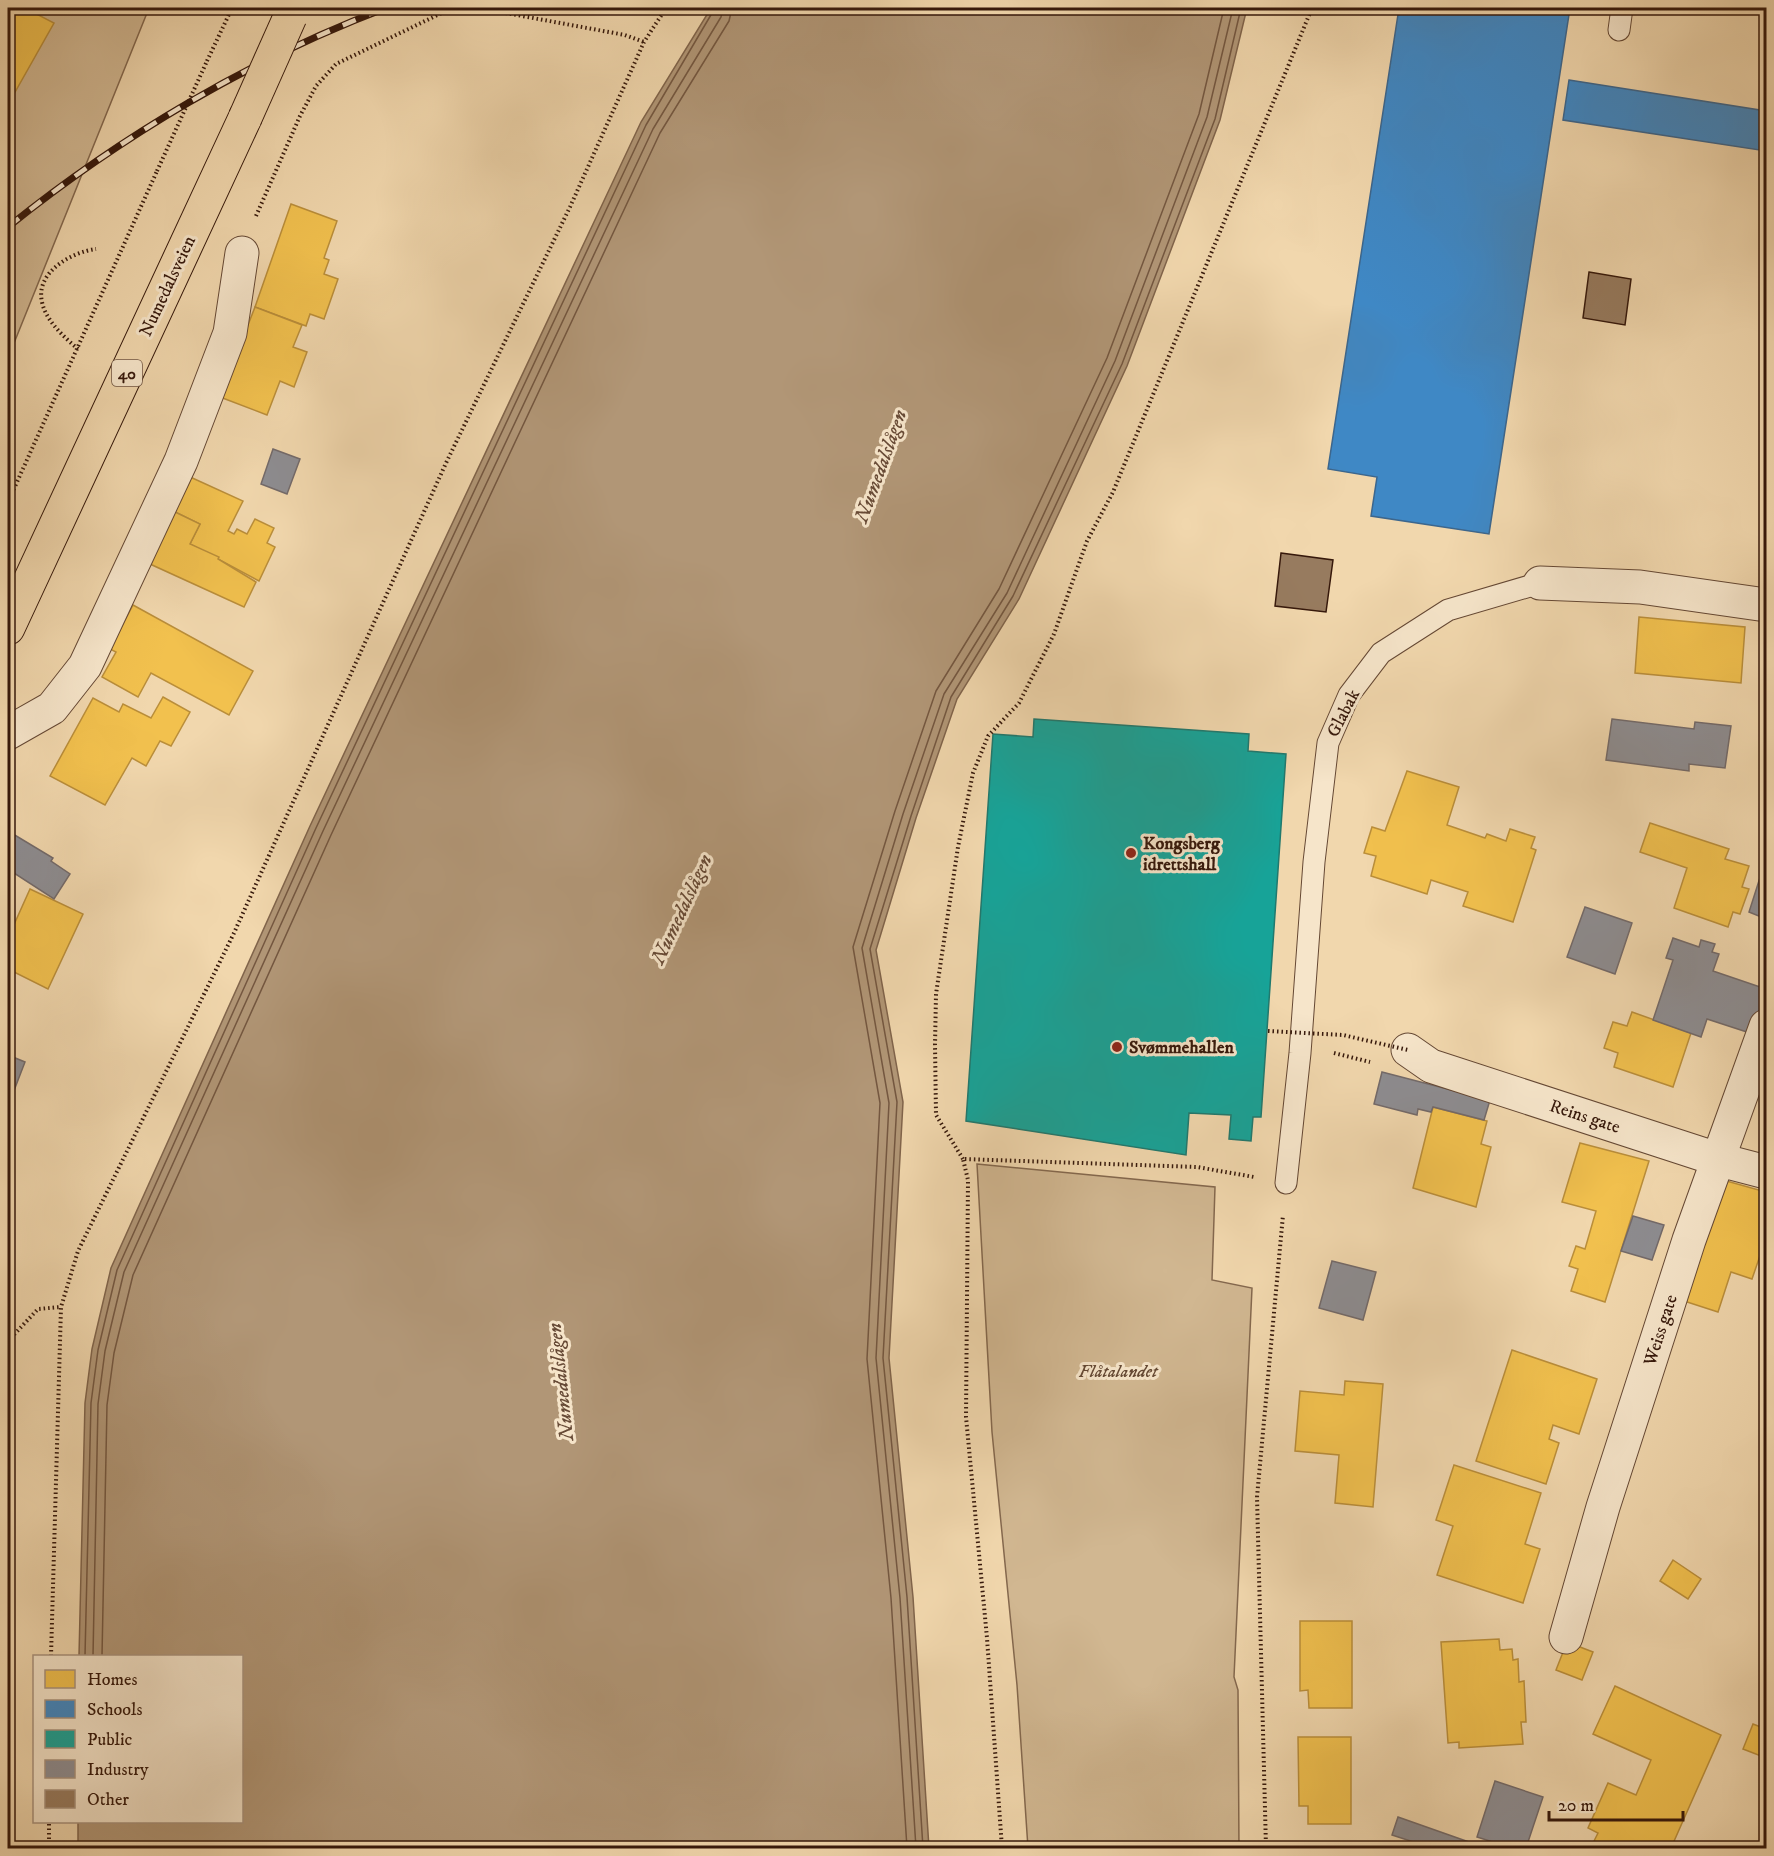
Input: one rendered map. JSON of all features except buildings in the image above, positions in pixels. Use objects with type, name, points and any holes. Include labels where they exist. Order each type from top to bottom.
[{"type":"main road","name":"Numedalsveien","points":[[8,628],[293,12]]},
{"type":"street","points":[[8,733],[52,708],[85,666],[181,461],[226,344],[242,253]]},
{"type":"street","name":"Glabak","points":[[1540,583],[1640,587],[1767,605]]},
{"type":"street","name":"Weiss gate","points":[[1566,1637],[1603,1507],[1689,1240],[1767,1026]]},
{"type":"street","name":"Reins gate","points":[[1419,1058],[1720,1160],[1767,1172]]},
{"type":"lane","points":[[1618,30],[1622,8]]},
{"type":"lane","name":"Glabak","points":[[1286,1183],[1300,1053],[1314,862],[1328,743],[1349,695],[1382,653],[1448,610],[1540,583]]},
{"type":"path","points":[[8,502],[232,8]]},
{"type":"path","points":[[242,253],[263,195],[316,86],[336,64],[452,8]]},
{"type":"path","points":[[479,8],[625,35],[644,42]]},
{"type":"path","points":[[51,1655],[61,1307],[78,1251],[234,933],[446,463],[570,207],[644,42],[666,8]]},
{"type":"path","points":[[1002,1848],[987,1638],[966,1417],[968,1180],[963,1159],[936,1115],[934,1045],[936,994],[958,847],[973,773],[988,736],[1019,703],[1054,634],[1087,541],[1113,492],[1312,8]]},
{"type":"path","points":[[78,350],[59,333],[41,301],[46,278],[62,260],[83,250],[96,249]]},
{"type":"path","points":[[1268,1031],[1343,1035],[1419,1058]]},
{"type":"path","points":[[1300,1053],[1341,1053],[1402,1072],[1419,1058]]},
{"type":"path","points":[[963,1159],[1197,1167],[1286,1183],[1257,1497],[1266,1848]]},
{"type":"path","points":[[8,1341],[38,1309],[61,1307]]},
{"type":"path","points":[[49,1823],[49,1848]]},
{"type":"green space","points":[[8,8],[149,8],[8,358]]},
{"type":"green space","name":"Flåtalandet","points":[[977,1164],[1215,1187],[1212,1280],[1252,1288],[1234,1677],[1238,1690],[1239,1848],[1028,1848],[1017,1685],[992,1432]]},
{"type":"water","name":"Numedalslågen","points":[[711,8],[1247,8],[1220,120],[1127,366],[1019,599],[957,699],[916,818],[876,950],[903,1102],[889,1358],[913,1597],[929,1848],[78,1848],[78,1823],[243,1823],[243,1655],[79,1655],[85,1403],[92,1349],[111,1268],[310,826],[641,122]]},
{"type":"railway","points":[[8,227],[96,162],[189,103],[286,51],[386,8]]},
{"type":"place","name":"Kongsberg idrettshall","points":[[1131,853]]},
{"type":"place","name":"Svømmehallen","points":[[1117,1047]]}]
